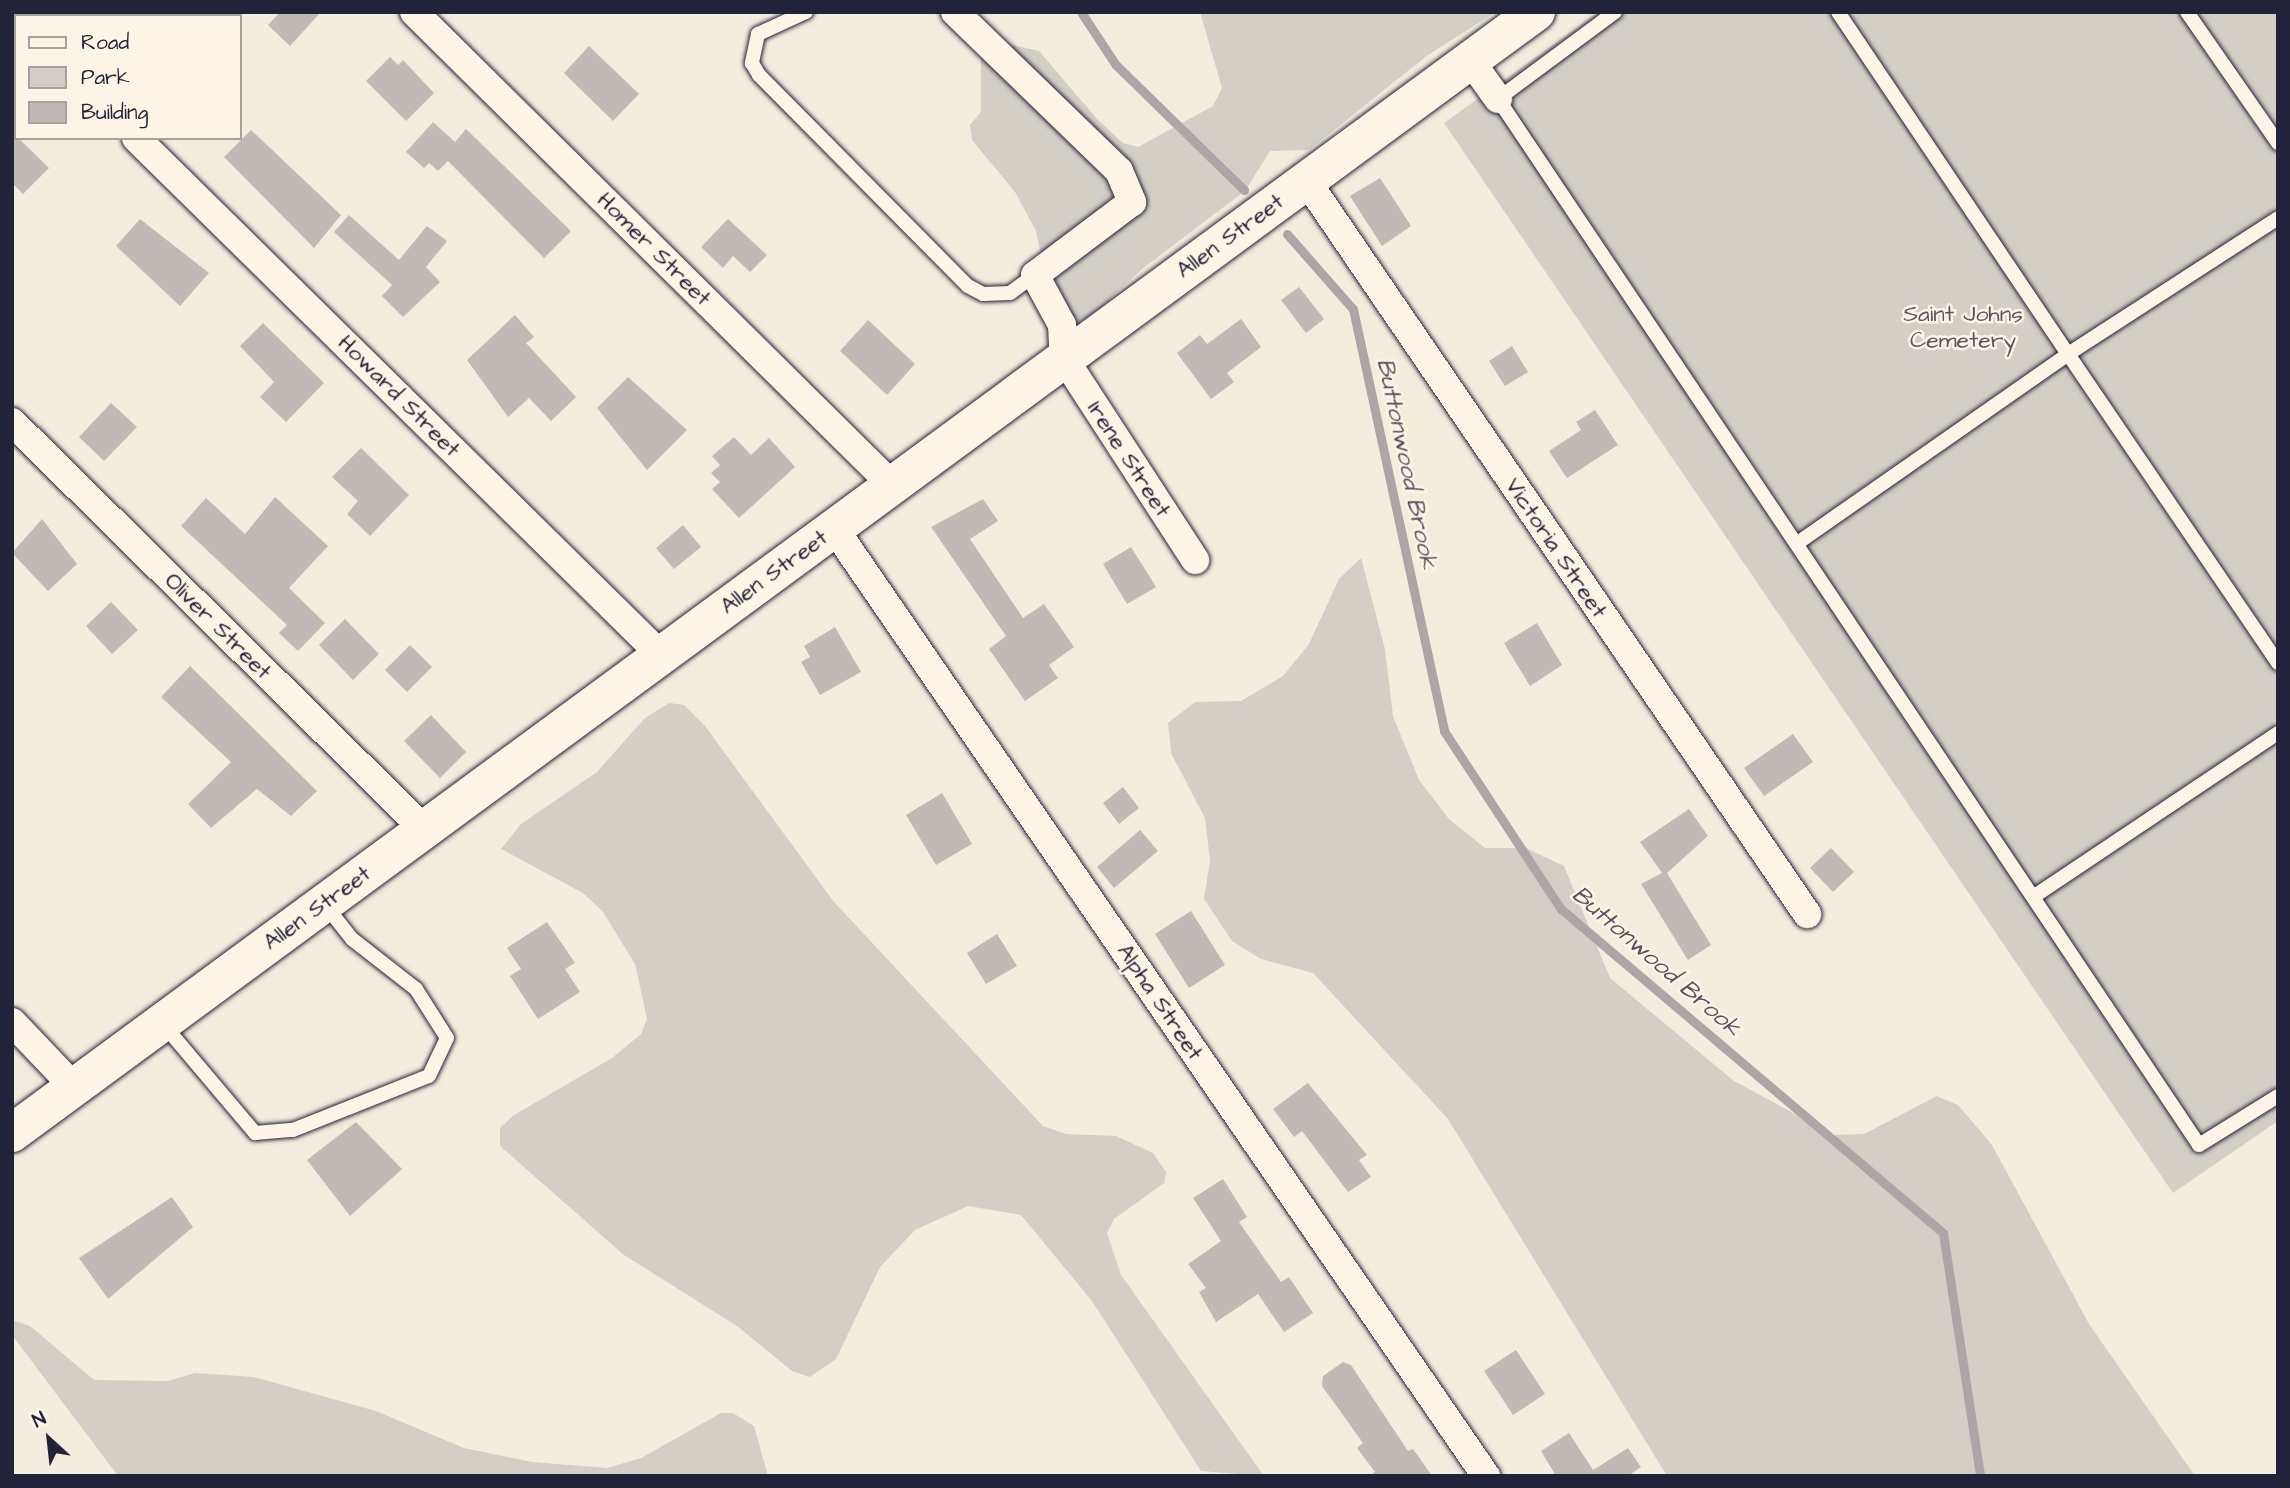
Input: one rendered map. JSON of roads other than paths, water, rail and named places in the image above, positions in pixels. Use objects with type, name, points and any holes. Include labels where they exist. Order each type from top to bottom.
[{"type":"street","name":"Homer Street","points":[[414,12],[893,486]]},
{"type":"street","points":[[955,12],[1119,171],[1132,202],[1035,275],[1062,325],[1064,358]]},
{"type":"street","name":"Allen Street","points":[[12,1133],[1536,12]]},
{"type":"street","points":[[1471,60],[1498,99]]},
{"type":"street","name":"Howard Street","points":[[138,140],[661,655]]},
{"type":"street","name":"Victoria Street","points":[[1306,180],[1807,914]]},
{"type":"street","name":"Irene Street","points":[[1064,358],[1195,560]]},
{"type":"street","name":"Oliver Street","points":[[12,422],[424,829]]},
{"type":"street","name":"Alpha Street","points":[[834,528],[1486,1476]]},
{"type":"street","points":[[12,1022],[74,1087]]},
{"type":"lane","points":[[806,12],[758,34],[752,63],[759,75],[968,286],[983,294],[1010,293],[1035,275]]},
{"type":"lane","points":[[1615,12],[1498,99],[2036,895],[2199,1145],[2278,1096]]},
{"type":"lane","points":[[1838,12],[2278,663]]},
{"type":"lane","points":[[2187,12],[2278,143]]},
{"type":"lane","points":[[1799,542],[2068,354],[2278,218]]},
{"type":"lane","points":[[2036,895],[2278,733]]},
{"type":"lane","points":[[162,1023],[255,1133],[293,1130],[429,1076],[447,1038],[416,989],[352,939],[324,903]]},
{"type":"waterway","name":"Buttonwood Brook","points":[[1081,12],[1116,65],[1244,190]]},
{"type":"waterway","name":"Buttonwood Brook","points":[[1287,234],[1353,309],[1444,731],[1561,909],[1943,1233],[1980,1476]]},
{"type":"park label","name":"Saint Johns Cemetery","points":[[1963,327]]}]
